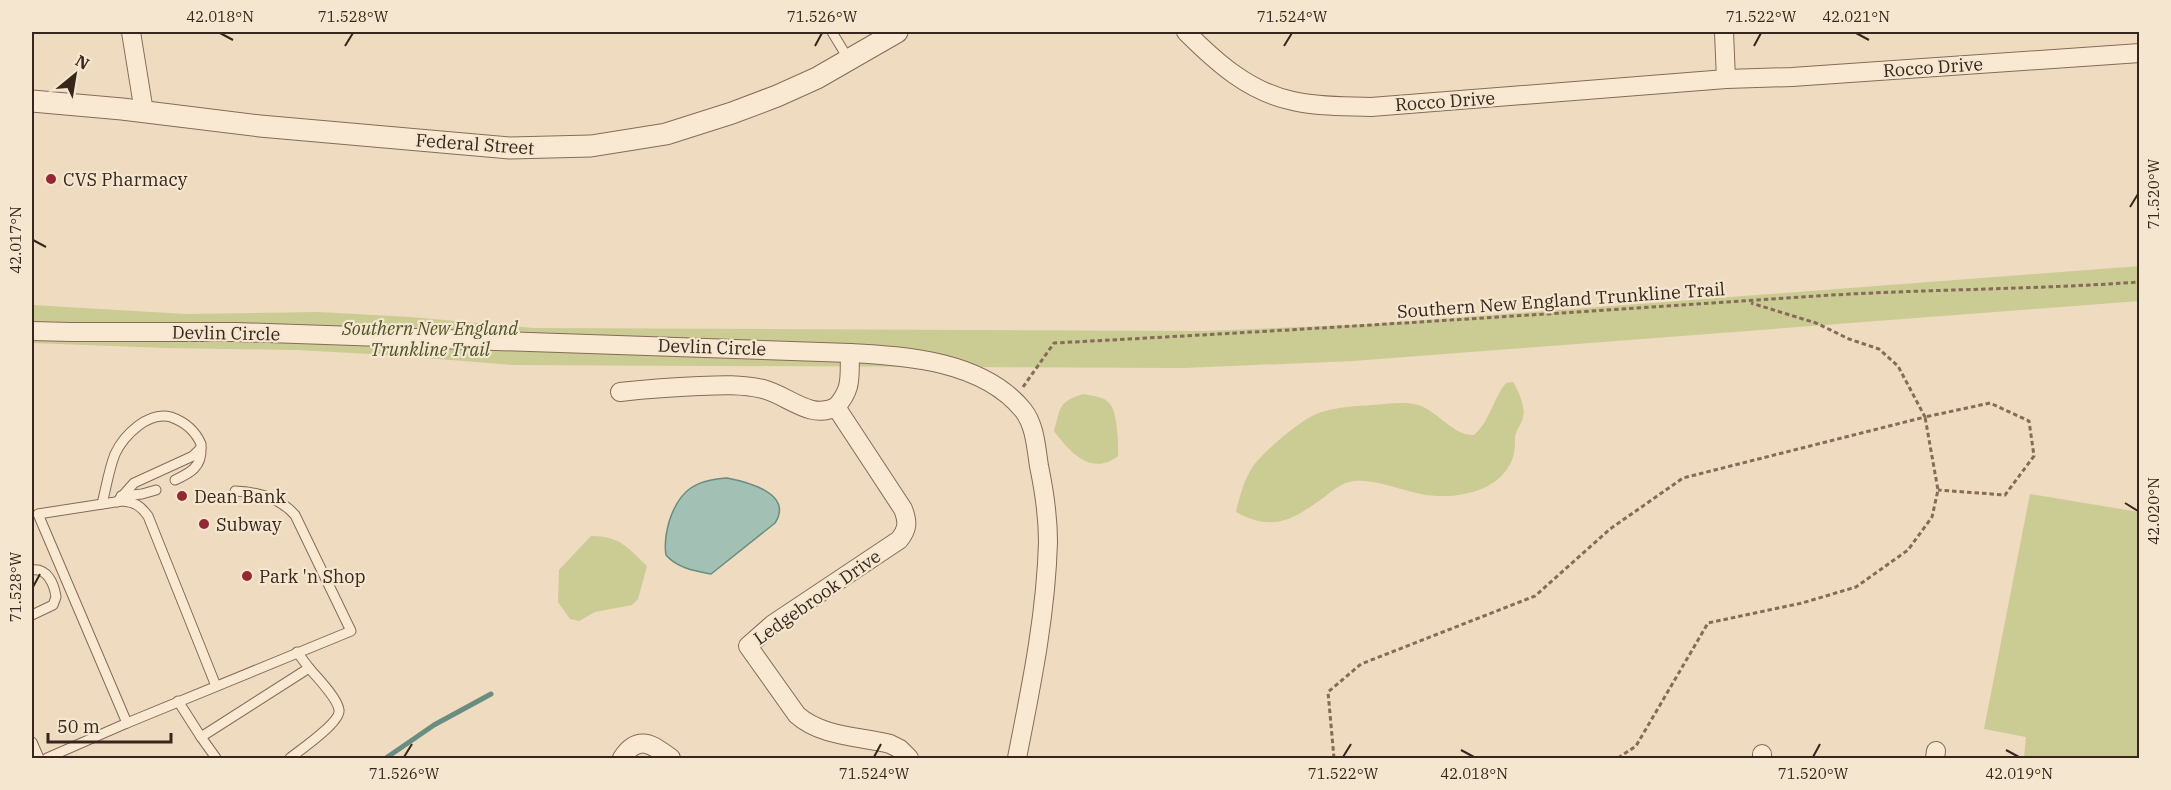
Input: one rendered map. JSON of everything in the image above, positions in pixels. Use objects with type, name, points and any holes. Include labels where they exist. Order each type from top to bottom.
[{"type":"street","points":[[131,32],[144,112]]},
{"type":"street","name":"Federal Street","points":[[32,101],[260,126],[510,148],[591,146],[666,134],[777,96],[817,78],[897,32]]},
{"type":"street","name":"Rocco Drive","points":[[1186,32],[1212,58],[1251,85],[1280,97],[1320,105],[1371,107],[1726,79],[1792,77],[2139,53]]},
{"type":"street","points":[[1724,32],[1726,79]]},
{"type":"street","name":"Devlin Circle","points":[[32,331],[236,332],[891,355],[953,368],[989,383],[1014,401],[1030,420],[1043,489],[1048,541],[1043,609],[1017,759]]},
{"type":"street","points":[[620,392],[656,387],[731,384],[772,391],[813,411],[826,412],[836,407],[846,396],[849,385],[850,353]]},
{"type":"street","name":"Ledgebrook Drive","points":[[836,407],[903,509],[907,521],[906,531],[899,540],[773,624],[748,646],[792,708],[807,724],[822,730],[890,744],[900,748],[909,759]]},
{"type":"street","points":[[622,759],[629,749],[645,743],[671,759]]},
{"type":"lane","points":[[832,32],[849,60]]},
{"type":"lane","points":[[102,504],[115,454],[129,435],[148,419],[165,416],[184,423],[198,438],[201,448],[198,465],[191,472],[175,480]]},
{"type":"lane","points":[[119,499],[134,483],[194,456],[201,448]]},
{"type":"lane","points":[[127,723],[34,514],[102,504],[156,490]]},
{"type":"lane","points":[[47,759],[178,701],[351,631],[295,515],[270,498],[235,490]]},
{"type":"lane","points":[[119,499],[139,505],[148,516],[216,686]]},
{"type":"lane","points":[[32,570],[46,573],[56,597],[53,605],[32,615]]},
{"type":"lane","points":[[290,759],[329,726],[340,711],[335,701],[297,652]]},
{"type":"lane","points":[[201,737],[309,668]]},
{"type":"lane","points":[[178,701],[216,759]]},
{"type":"lane","points":[[32,742],[39,759]]},
{"type":"path","name":"Southern New England Trunkline Trail","points":[[1014,401],[1054,343],[1365,327],[1803,297],[2139,282]]},
{"type":"path","points":[[1618,759],[1636,746],[1708,623],[1802,603],[1856,587],[1908,550],[1932,517],[1938,490],[1925,417],[1898,366],[1879,349],[1849,339],[1816,323],[1747,302]]},
{"type":"path","points":[[1334,759],[1328,692],[1361,664],[1535,596],[1610,529],[1683,478],[1925,417],[1990,403],[2029,421],[2034,456],[2005,495],[1938,490]]},
{"type":"green space","name":"Southern New England Trunkline Trail","points":[[2140,266],[2139,301],[1353,361],[1184,368],[512,365],[296,350],[32,343],[32,305],[186,314],[318,312],[410,317],[534,328],[1206,331],[1374,324]]},
{"type":"green space","points":[[1513,382],[1521,399],[1524,413],[1516,434],[1513,458],[1503,474],[1483,488],[1458,495],[1433,496],[1380,483],[1354,481],[1339,486],[1304,511],[1284,520],[1262,522],[1236,512],[1245,481],[1254,465],[1286,434],[1314,415],[1347,407],[1413,404],[1432,412],[1459,432],[1474,435],[1484,423],[1506,383]]},
{"type":"green space","points":[[1083,394],[1105,399],[1112,408],[1117,429],[1118,456],[1108,462],[1090,463],[1082,459],[1054,431],[1062,406]]},
{"type":"green space","points":[[2030,494],[2139,512],[2139,758],[2024,758],[2026,737],[1984,729]]},
{"type":"green space","points":[[591,536],[616,540],[647,566],[638,599],[632,605],[595,612],[579,621],[570,619],[558,602],[559,570]]},
{"type":"shaded area","points":[[727,478],[756,486],[774,497],[779,513],[775,523],[711,574],[675,563],[666,555],[665,542],[669,522],[678,502],[697,484]]},
{"type":"waterway","points":[[386,758],[434,725],[491,694]]},
{"type":"place","name":"CVS Pharmacy","points":[[51,179]]},
{"type":"place","name":"Dean Bank","points":[[182,496]]},
{"type":"place","name":"Subway","points":[[204,524]]},
{"type":"place","name":"Park 'n Shop","points":[[247,576]]}]
